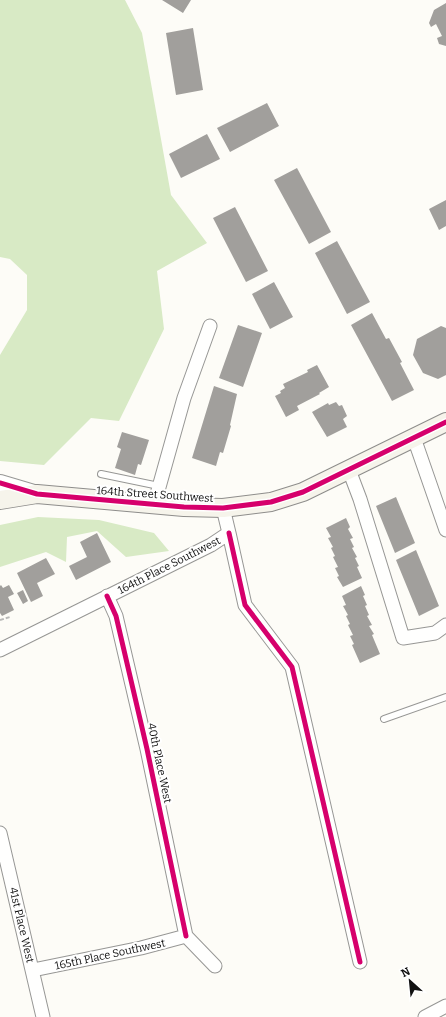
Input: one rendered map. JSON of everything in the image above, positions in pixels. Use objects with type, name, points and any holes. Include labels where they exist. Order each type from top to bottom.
[{"type":"main road","name":"164th Street Southwest","points":[[0,500],[37,494],[154,505],[223,508],[271,502],[303,492],[446,422]]},
{"type":"street","points":[[154,505],[184,398],[210,326]]},
{"type":"street","points":[[414,438],[446,530]]},
{"type":"street","points":[[348,470],[360,499],[403,638],[435,633],[446,625]]},
{"type":"street","points":[[0,483],[37,494]]},
{"type":"street","name":"164th Place Southwest","points":[[0,650],[211,545],[229,533],[223,508]]},
{"type":"street","points":[[229,533],[245,605],[292,667],[360,962]]},
{"type":"street","name":"40th Place West","points":[[107,596],[116,616],[147,749],[186,936]]},
{"type":"street","name":"41st Place West","points":[[0,832],[43,1017]]},
{"type":"street","points":[[186,936],[215,966]]},
{"type":"street","name":"165th Place Southwest","points":[[33,970],[141,948],[186,936]]},
{"type":"street","points":[[425,1017],[446,1006]]},
{"type":"lane","points":[[101,474],[159,486]]},
{"type":"lane","points":[[384,719],[446,697]]},
{"type":"path","points":[[0,620],[10,617]]},
{"type":"green space","points":[[0,0],[125,0],[142,33],[171,195],[207,243],[157,271],[164,329],[119,421],[91,418],[44,465],[0,461],[0,355],[27,310],[27,275],[10,259],[0,257]]},
{"type":"green space","points":[[38,517],[99,520],[154,533],[169,551],[126,557],[97,531],[67,537],[66,562],[46,552],[0,567],[0,525]]},
{"type":"building","points":[[162,0],[191,0],[183,13]]},
{"type":"building","points":[[446,3],[446,46],[439,44],[437,38],[442,36],[436,24],[431,27],[429,23],[434,10]]},
{"type":"building","points":[[193,28],[203,90],[176,95],[166,33]]},
{"type":"building","points":[[267,103],[279,126],[230,152],[217,128]]},
{"type":"building","points":[[207,134],[220,159],[181,178],[169,154]]},
{"type":"building","points":[[297,168],[331,232],[309,244],[274,180]]},
{"type":"building","points":[[446,200],[446,226],[439,230],[429,209]]},
{"type":"building","points":[[235,207],[268,271],[246,282],[213,218]]},
{"type":"building","points":[[337,241],[370,302],[347,314],[315,253]]},
{"type":"building","points":[[274,282],[293,317],[270,329],[252,294]]},
{"type":"building","points":[[372,313],[386,339],[389,338],[402,362],[400,363],[414,390],[392,401],[351,325]]},
{"type":"building","points":[[238,325],[262,333],[243,387],[219,378]]},
{"type":"building","points":[[441,326],[446,328],[446,375],[438,379],[423,373],[413,355],[417,339]]},
{"type":"building","points":[[317,365],[329,387],[319,393],[320,394],[297,406],[299,410],[286,417],[275,396],[281,393],[280,391],[285,388],[283,384],[308,372],[307,370]]},
{"type":"building","points":[[214,386],[237,394],[231,426],[223,453],[220,452],[216,466],[192,458]]},
{"type":"building","points":[[336,402],[339,406],[342,405],[347,416],[343,419],[347,427],[327,437],[312,412],[328,403],[329,405]]},
{"type":"building","points":[[122,432],[149,440],[141,465],[138,464],[135,475],[115,468],[121,449],[117,447]]},
{"type":"building","points":[[396,497],[415,543],[395,553],[376,506]]},
{"type":"building","points":[[346,518],[350,527],[348,529],[353,538],[350,539],[354,547],[352,548],[357,557],[355,558],[359,566],[357,567],[362,578],[343,587],[337,577],[339,576],[335,568],[338,567],[333,557],[335,556],[331,548],[333,547],[328,538],[331,537],[326,528]]},
{"type":"building","points":[[97,533],[111,562],[76,580],[69,566],[87,557],[80,542]]},
{"type":"building","points":[[416,550],[439,606],[419,616],[396,560]]},
{"type":"building","points":[[46,558],[55,574],[37,583],[43,596],[31,602],[17,573]]},
{"type":"building","points":[[1,585],[3,588],[9,585],[14,594],[8,597],[14,610],[2,616],[0,613]]},
{"type":"building","points":[[361,586],[367,605],[365,606],[369,615],[367,616],[372,625],[369,626],[374,634],[372,635],[380,654],[360,663],[352,645],[354,644],[350,636],[353,635],[348,625],[350,624],[346,616],[348,615],[343,606],[346,605],[342,596]]},
{"type":"building","points":[[23,590],[28,601],[23,604],[17,593]]},
{"type":"cycle path","points":[[0,483],[37,494],[184,507],[223,508],[271,502],[303,492],[446,422]]},
{"type":"cycle path","points":[[229,533],[245,605],[292,667],[360,962]]},
{"type":"cycle path","points":[[107,596],[116,616],[147,749],[186,936]]}]
